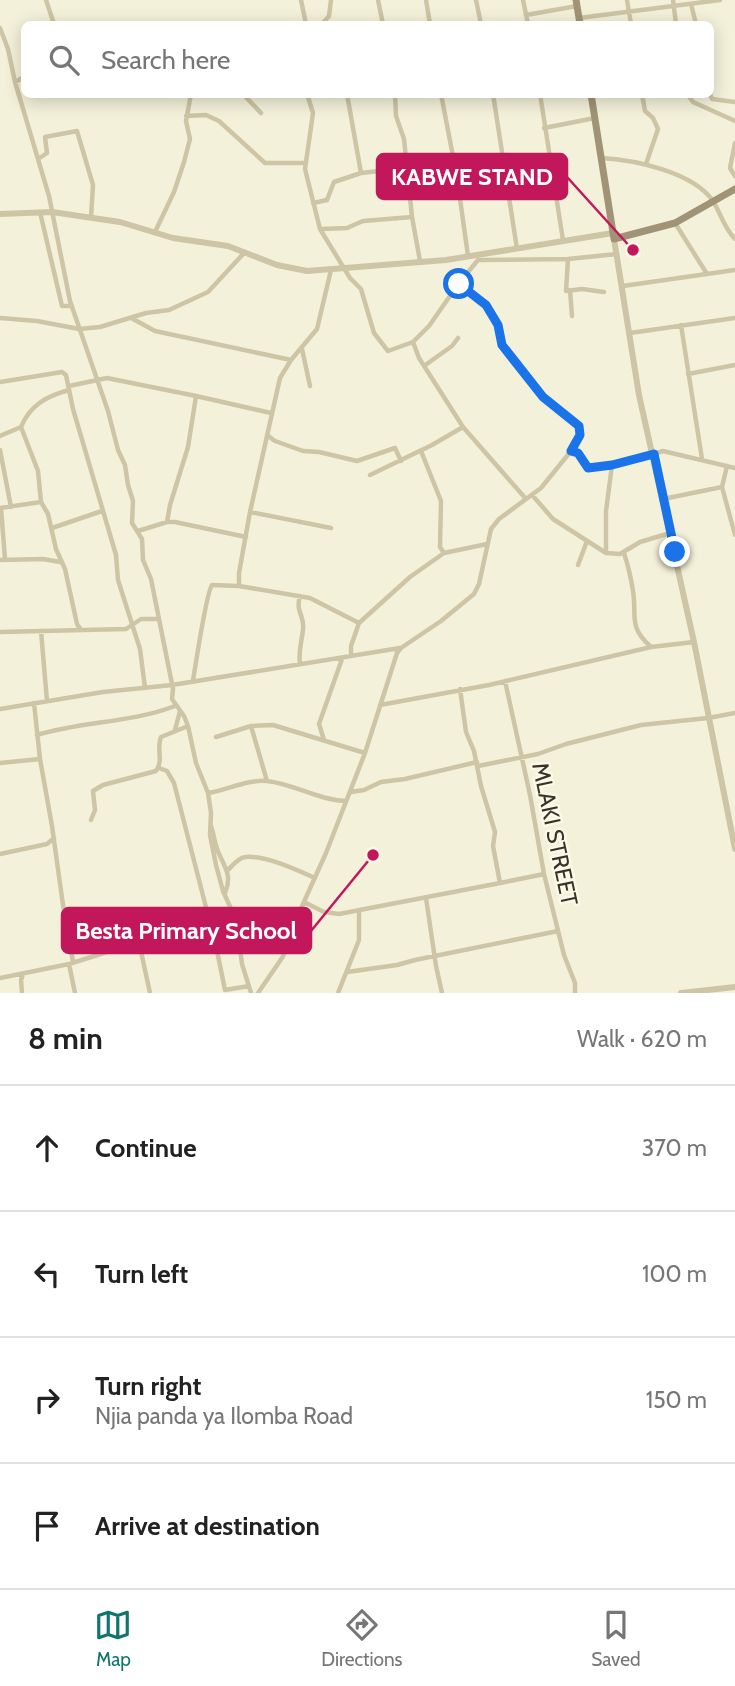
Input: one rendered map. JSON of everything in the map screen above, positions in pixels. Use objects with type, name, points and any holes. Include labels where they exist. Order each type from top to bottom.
[{"type":"main road","points":[[576,3],[579,21]]},
{"type":"main road","points":[[592,98],[613,236],[674,223],[735,190]]},
{"type":"street","points":[[46,0],[53,21]]},
{"type":"street","points":[[301,0],[305,21]]},
{"type":"street","points":[[325,21],[329,16],[331,0]]},
{"type":"street","points":[[378,0],[382,21]]},
{"type":"street","points":[[426,0],[430,21]]},
{"type":"street","points":[[476,0],[480,21]]},
{"type":"street","points":[[523,0],[527,21]]},
{"type":"street","points":[[627,0],[630,21]]},
{"type":"street","points":[[579,21],[674,3],[691,4],[720,0]]},
{"type":"street","points":[[526,15],[576,3]]},
{"type":"street","points":[[674,3],[676,21]]},
{"type":"street","points":[[691,4],[695,21]]},
{"type":"street","points":[[0,28],[49,196],[72,306],[125,465],[133,502],[132,523],[142,538],[145,566],[151,579],[172,685],[172,699],[188,726],[196,763],[208,793],[211,839],[224,894],[234,913],[242,964],[251,993]]},
{"type":"street","points":[[15,82],[21,79]]},
{"type":"street","points":[[155,232],[184,162],[190,139],[186,116],[190,98]]},
{"type":"street","points":[[247,98],[261,113]]},
{"type":"street","points":[[308,98],[313,113],[306,176],[320,229],[350,278],[361,289],[374,333],[388,351],[413,341],[429,326],[478,260],[569,259],[617,254]]},
{"type":"street","points":[[348,98],[361,173]]},
{"type":"street","points":[[395,98],[396,116],[404,137],[412,217],[420,261]]},
{"type":"street","points":[[442,98],[468,256]]},
{"type":"street","points":[[494,98],[517,250]]},
{"type":"street","points":[[540,98],[563,240]]},
{"type":"street","points":[[643,98],[645,111],[653,118],[658,129],[646,164]]},
{"type":"street","points":[[690,98],[693,102],[735,121]]},
{"type":"street","points":[[711,98],[735,102]]},
{"type":"street","points":[[186,116],[206,115],[219,121],[265,163],[306,163]]},
{"type":"street","points":[[544,128],[595,118]]},
{"type":"street","points":[[38,159],[47,153],[46,137],[74,130],[78,132],[93,185],[91,217]]},
{"type":"street","points":[[735,143],[730,167],[735,176]]},
{"type":"street","points":[[602,158],[646,164],[697,186],[713,201],[725,227],[735,239]]},
{"type":"street","points":[[313,203],[327,200],[334,182],[361,173],[407,168]]},
{"type":"street","points":[[40,212],[62,306],[72,306]]},
{"type":"street","points":[[0,214],[52,212],[91,217],[245,252],[276,265],[307,271],[446,260],[517,250],[563,240],[613,236],[639,395],[671,532],[735,849]]},
{"type":"street","points":[[320,229],[347,228],[363,221],[412,217]]},
{"type":"street","points":[[674,223],[706,274]]},
{"type":"street","points":[[0,318],[37,321],[79,329],[100,327],[173,309],[208,292],[245,252]]},
{"type":"street","points":[[569,259],[564,286],[566,291],[604,292]]},
{"type":"street","points":[[239,586],[250,512],[280,378],[319,323],[331,270]]},
{"type":"street","points":[[623,286],[735,270]]},
{"type":"street","points":[[0,709],[172,685],[401,648],[474,594],[495,524],[533,496],[571,451],[580,435],[579,426],[543,397],[502,345],[498,325],[486,305],[459,284]]},
{"type":"street","points":[[570,290],[572,316]]},
{"type":"street","points":[[132,318],[155,331],[291,360]]},
{"type":"street","points":[[629,333],[735,318]]},
{"type":"street","points":[[681,325],[702,459]]},
{"type":"street","points":[[424,366],[452,346],[458,338]]},
{"type":"street","points":[[413,341],[424,366],[463,427],[526,499]]},
{"type":"street","points":[[302,348],[310,386]]},
{"type":"street","points":[[688,374],[734,367]]},
{"type":"street","points":[[0,382],[62,372],[66,375],[116,555],[118,580],[140,649],[145,688]]},
{"type":"street","points":[[0,436],[21,427],[36,405],[55,393],[96,379],[196,396],[271,413]]},
{"type":"street","points":[[167,522],[188,447],[196,396]]},
{"type":"street","points":[[21,427],[38,471],[41,502],[48,514],[56,549],[65,569],[78,630]]},
{"type":"street","points":[[370,475],[463,427]]},
{"type":"street","points":[[267,435],[275,441],[303,451],[357,461],[395,448],[401,461]]},
{"type":"street","points":[[0,450],[11,507]]},
{"type":"street","points":[[421,451],[441,501],[440,547],[444,553]]},
{"type":"street","points":[[571,451],[578,453],[590,468],[663,451],[735,468]]},
{"type":"street","points":[[606,553],[606,511],[612,465]]},
{"type":"street","points":[[727,466],[722,487],[735,535]]},
{"type":"street","points":[[663,499],[722,487]]},
{"type":"street","points":[[533,496],[553,519],[606,553],[624,553],[640,542],[671,532]]},
{"type":"street","points":[[41,502],[1,508],[2,559],[61,562]]},
{"type":"street","points":[[52,528],[102,511]]},
{"type":"street","points":[[250,512],[331,528]]},
{"type":"street","points":[[138,531],[167,522],[246,537]]},
{"type":"street","points":[[236,536],[244,548]]},
{"type":"street","points":[[578,565],[587,541]]},
{"type":"street","points":[[351,656],[351,646],[359,622],[410,577],[444,553],[487,544]]},
{"type":"street","points":[[43,559],[56,549]]},
{"type":"street","points":[[624,553],[634,594],[634,623],[639,635],[651,646]]},
{"type":"street","points":[[193,680],[210,587],[239,586],[310,598],[359,622]]},
{"type":"street","points":[[300,596],[297,607],[304,628],[299,651],[300,663]]},
{"type":"street","points":[[0,632],[126,629],[141,618],[158,619]]},
{"type":"street","points":[[41,631],[47,701]]},
{"type":"street","points":[[380,705],[505,681],[651,646],[694,642]]},
{"type":"street","points":[[258,993],[290,942],[365,753],[395,659],[401,648]]},
{"type":"street","points":[[386,650],[395,659]]},
{"type":"street","points":[[312,737],[342,659]]},
{"type":"street","name":"MLAKI STREET","points":[[505,681],[544,874],[575,983],[575,993]]},
{"type":"street","points":[[460,689],[466,732],[495,832],[493,846],[500,883]]},
{"type":"street","points":[[34,704],[75,993]]},
{"type":"street","points":[[175,730],[178,708]]},
{"type":"street","points":[[37,735],[70,726],[178,708]]},
{"type":"street","points":[[350,792],[364,790],[381,782],[521,757],[641,725],[735,713]]},
{"type":"street","points":[[216,737],[251,726],[273,725],[365,753]]},
{"type":"street","points":[[91,820],[94,791],[103,785],[155,772],[161,759],[161,737],[188,726]]},
{"type":"street","points":[[251,726],[267,781]]},
{"type":"street","points":[[318,727],[324,741]]},
{"type":"street","points":[[0,764],[40,759]]},
{"type":"street","points":[[159,768],[167,771],[174,783],[213,933],[225,991],[249,986]]},
{"type":"street","points":[[208,793],[267,781],[317,796],[346,801]]},
{"type":"street","points":[[211,825],[220,855],[228,870],[229,883],[224,894]]},
{"type":"street","points":[[47,844],[54,838]]},
{"type":"street","points":[[0,854],[47,844],[55,846]]},
{"type":"street","points":[[228,870],[241,858],[248,857],[277,863],[315,878]]},
{"type":"street","points":[[304,902],[331,915],[359,912],[544,874]]},
{"type":"street","points":[[426,898],[442,993]]},
{"type":"street","points":[[338,993],[360,937],[359,912]]},
{"type":"street","points":[[0,978],[71,963],[123,947],[141,947],[232,930],[290,942]]},
{"type":"street","points":[[347,972],[392,967],[558,930]]},
{"type":"street","points":[[141,947],[150,993]]},
{"type":"street","points":[[22,993],[21,980],[24,973]]},
{"type":"street","points":[[16,975],[21,980]]},
{"type":"street","points":[[681,993],[735,987]]},
{"type":"place","name":"KABWE STAND","points":[[633,250]]},
{"type":"place","name":"Besta Primary School","points":[[373,855]]},
{"type":"route","points":[[459,284],[486,305],[498,325],[502,345],[543,397],[579,426],[581,432],[571,451],[578,453],[588,468],[594,469],[654,454],[675,552]]}]
